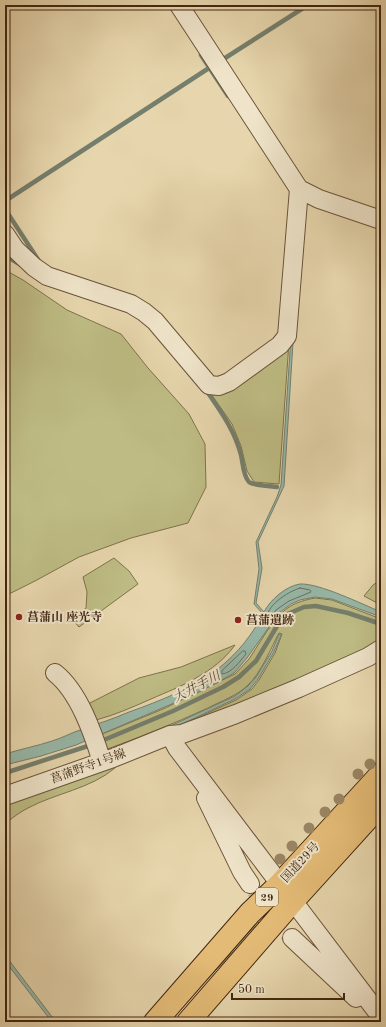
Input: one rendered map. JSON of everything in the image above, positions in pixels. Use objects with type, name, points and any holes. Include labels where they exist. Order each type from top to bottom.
[{"type":"highway","name":"国道29号","points":[[155,1022],[250,913],[280,884],[381,774]]},
{"type":"highway","name":"国道29号","points":[[188,1022],[293,901],[381,804]]},
{"type":"street","points":[[179,5],[298,189],[319,199],[381,220]]},
{"type":"street","points":[[5,234],[15,249],[34,267],[47,276],[131,304],[144,312],[155,321],[210,385],[219,386],[229,382],[280,345],[287,336],[298,189]]},
{"type":"street","name":"菖蒲野寺1号線","points":[[5,796],[102,762],[170,735],[182,734],[300,688],[368,657],[381,649]]},
{"type":"street","points":[[55,673],[68,685],[75,696],[102,762]]},
{"type":"street","points":[[170,735],[177,748],[280,884]]},
{"type":"street","points":[[193,769],[218,824],[242,872],[250,884]]},
{"type":"street","points":[[293,901],[378,1014]]},
{"type":"street","points":[[292,938],[355,997],[378,1014]]},
{"type":"shaded area","points":[[5,270],[23,280],[67,310],[121,334],[148,368],[189,414],[205,444],[206,487],[188,523],[131,538],[79,557],[5,596]]},
{"type":"shaded area","points":[[289,342],[279,484],[254,482],[247,471],[241,446],[232,424],[207,388]]},
{"type":"shaded area","points":[[114,558],[129,571],[138,584],[79,627],[72,619],[86,608],[87,592],[83,577]]},
{"type":"shaded area","points":[[381,580],[381,605],[364,596],[373,585]]},
{"type":"shaded area","points":[[315,598],[332,600],[381,619],[381,644],[362,655],[168,731],[236,700],[252,689],[275,653],[282,634],[279,633],[257,674],[244,689],[229,698],[182,720],[102,751],[95,737],[163,709],[235,674],[249,659],[271,625],[281,614],[290,606],[301,601]]},
{"type":"shaded area","points":[[235,645],[218,663],[197,678],[124,711],[96,720],[88,704],[139,678],[181,667]]},
{"type":"shaded area","points":[[114,766],[115,768],[95,781],[22,811],[5,824],[5,802]]},
{"type":"shaded area","points":[[257,921],[260,924],[191,996]]},
{"type":"water","name":"大井手川","points":[[299,247],[284,486],[258,542],[262,568],[256,603],[264,612],[274,598],[279,594],[295,585],[300,584],[329,590],[381,612],[381,617],[332,599],[315,597],[300,600],[291,604],[279,613],[247,658],[234,673],[218,682],[195,694],[76,745],[5,765],[5,754],[56,740],[164,699],[198,682],[219,668],[232,656],[244,643],[259,622],[263,614],[254,604],[259,569],[256,542],[281,485],[297,248]]},
{"type":"water","points":[[279,634],[281,635],[274,652],[258,679],[250,689],[235,699],[167,731],[166,728],[235,696],[248,686],[256,677],[272,651]]},
{"type":"water","points":[[5,955],[56,1022],[52,1022],[5,961]]},
{"type":"waterway","points":[[222,60],[308,5]]},
{"type":"waterway","points":[[201,55],[228,96]]},
{"type":"waterway","points":[[5,201],[209,68]]},
{"type":"waterway","points":[[5,209],[39,261]]},
{"type":"waterway","points":[[5,254],[21,265]]},
{"type":"waterway","points":[[206,390],[235,437],[241,455],[244,473],[249,482],[263,486],[277,487]]},
{"type":"waterway","name":"大井手川","points":[[99,742],[173,711],[223,687],[239,677],[256,661],[283,616],[304,607],[316,606],[348,613],[381,624]]},
{"type":"waterway","points":[[5,773],[91,745]]},
{"type":"tunnel","points":[[255,890],[292,938]]},
{"type":"place","name":"菖蒲山 座光寺","points":[[19,617]]},
{"type":"place","name":"菖蒲遺跡","points":[[238,620]]}]
